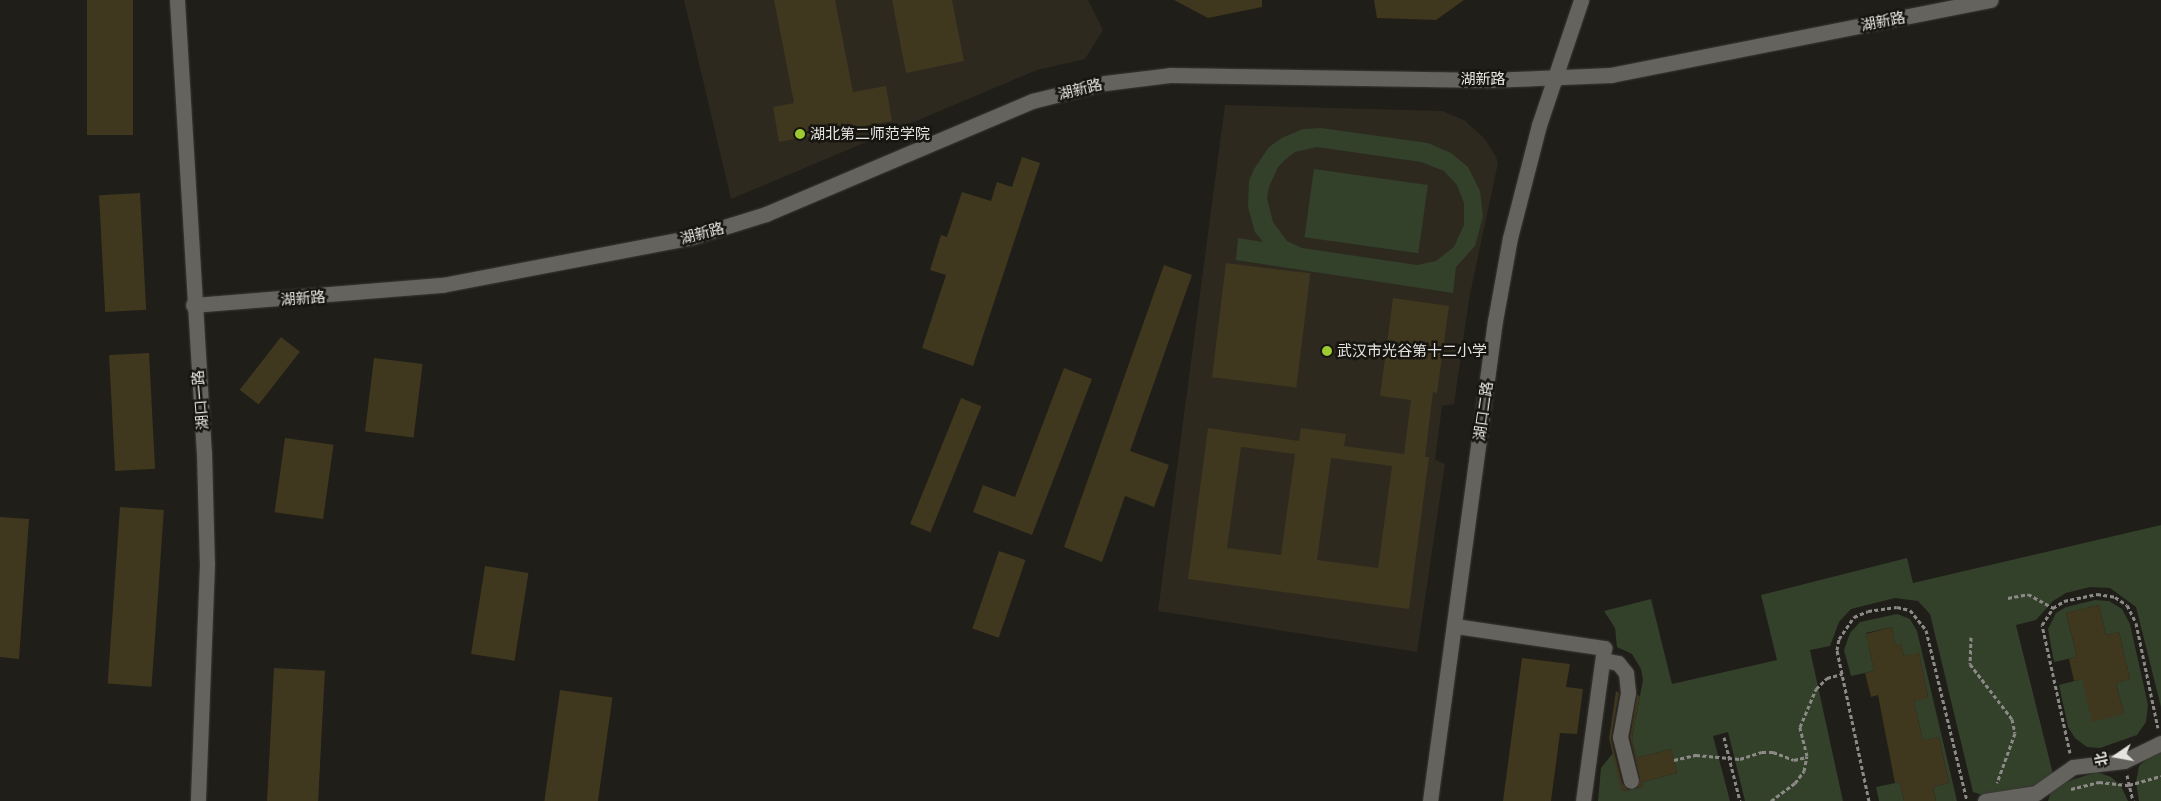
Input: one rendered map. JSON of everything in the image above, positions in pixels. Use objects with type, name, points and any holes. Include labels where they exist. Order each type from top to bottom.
[{"type":"street","name":"湖口一路","points":[[177,0],[193,305],[204,452],[207,564],[198,801]]},
{"type":"street","name":"湖口二路","points":[[1430,801],[1494,331],[1507,256],[1539,125],[1581,0]]},
{"type":"street","name":"湖新路","points":[[193,305],[442,285],[689,238],[766,214],[1032,101],[1105,83],[1170,75],[1488,80],[1611,75],[1991,0]]},
{"type":"street","points":[[1455,626],[1604,648],[1582,801]]},
{"type":"street","points":[[1603,660],[1618,664],[1626,673],[1628,693],[1620,737],[1631,781]]},
{"type":"street","points":[[1985,801],[2036,792],[2073,767],[2124,761],[2160,737]]},
{"type":"path","points":[[2008,598],[2028,594],[2053,608]]},
{"type":"path","points":[[2073,767],[2042,625],[2053,608],[2064,601],[2097,594],[2114,597],[2127,606],[2136,623],[2160,737]]},
{"type":"path","points":[[1869,801],[1837,650],[1839,639],[1854,617],[1868,611],[1897,607],[1910,610],[1920,618],[1926,630],[1967,801]]},
{"type":"path","points":[[1971,636],[1970,664],[2012,719],[2015,733],[2003,773],[1985,801]]},
{"type":"path","points":[[1771,801],[1795,783],[1804,771],[1807,756],[1800,727],[1803,715],[1816,689],[1827,678],[1842,674]]},
{"type":"path","points":[[1724,737],[1740,801]]},
{"type":"path","points":[[1674,760],[1696,755],[1740,759],[1762,752],[1773,752],[1794,760],[1807,756]]},
{"type":"path","points":[[2124,761],[2133,801]]},
{"type":"path","points":[[2066,792],[2099,782],[2129,785],[2161,776]]},
{"type":"shaded area","name":"湖北第二师范学院","points":[[684,0],[1088,0],[1103,30],[1085,59],[1037,70],[731,199]]},
{"type":"shaded area","name":"武汉市光谷第十二小学","points":[[1225,105],[1442,111],[1464,120],[1485,139],[1496,157],[1498,163],[1469,299],[1454,404],[1442,406],[1435,460],[1445,464],[1417,652],[1158,611]]},
{"type":"green space","points":[[1321,128],[1428,143],[1451,153],[1468,167],[1480,191],[1483,216],[1475,246],[1456,267],[1453,293],[1236,260],[1238,238],[1263,242],[1255,232],[1248,207],[1249,181],[1254,169],[1269,147],[1282,138],[1303,129]],"holes":[[[1317,147],[1421,162],[1444,171],[1457,185],[1464,203],[1464,225],[1454,247],[1436,261],[1417,265],[1302,248],[1287,241],[1273,222],[1267,198],[1269,187],[1278,167],[1295,152]]]},
{"type":"green space","points":[[1314,169],[1428,185],[1418,253],[1304,237]]},
{"type":"green space","points":[[2161,525],[2161,707],[2136,607],[2110,588],[2090,587],[2066,593],[2053,601],[2036,620],[2016,625],[2053,774],[2035,785],[1985,796],[1973,792],[1930,614],[1918,601],[1895,598],[1851,609],[1839,622],[1830,646],[1810,650],[1843,801],[1745,801],[1728,732],[1713,736],[1730,801],[1598,801],[1601,768],[1613,753],[1622,791],[1643,787],[1642,782],[1677,773],[1671,749],[1636,758],[1632,737],[1643,680],[1641,669],[1632,654],[1617,647],[1615,628],[1604,611],[1651,599],[1672,684],[1777,660],[1761,595],[1907,558],[1913,583]]},
{"type":"green space","points":[[2095,600],[2109,601],[2122,609],[2130,624],[2148,705],[2146,722],[2137,735],[2100,748],[2087,747],[2075,738],[2068,727],[2059,685],[2082,679],[2124,714],[2116,683],[2130,679],[2119,632],[2106,635],[2099,605],[2066,613],[2077,657],[2054,662],[2048,629],[2056,613],[2066,607]]},
{"type":"green space","points":[[1897,614],[1910,619],[1917,631],[1957,801],[1936,801],[1933,787],[1949,783],[1939,737],[1923,741],[1914,701],[1928,697],[1919,653],[1904,656],[1901,644],[1895,645],[1892,627],[1866,633],[1874,671],[1851,676],[1844,650],[1850,633],[1860,622]]},
{"type":"green space","points":[[2161,751],[2161,801],[2139,801],[2136,782],[2139,766],[2154,752]]},
{"type":"green space","points":[[2097,772],[2111,777],[2121,786],[2128,801],[2048,801],[2051,792],[2059,784]]},
{"type":"green space","points":[[1900,782],[1904,801],[1879,801],[1876,787]]},
{"type":"building","points":[[87,0],[133,0],[133,135],[87,135]]},
{"type":"building","points":[[774,0],[835,0],[853,92],[886,86],[892,121],[779,142],[773,107],[794,103]]},
{"type":"building","points":[[892,0],[952,0],[964,61],[906,73]]},
{"type":"building","points":[[1174,0],[1262,0],[1262,7],[1208,18]]},
{"type":"building","points":[[1374,0],[1464,0],[1436,20],[1377,18]]},
{"type":"building","points":[[1022,157],[1040,163],[973,366],[922,348],[946,275],[930,270],[941,235],[947,237],[962,192],[991,201],[997,182],[1012,187]]},
{"type":"building","points":[[140,193],[146,310],[105,312],[99,195]]},
{"type":"building","points":[[1226,263],[1310,273],[1296,388],[1212,377]]},
{"type":"building","points":[[1164,265],[1192,275],[1130,451],[1169,465],[1154,507],[1125,496],[1102,562],[1064,547]]},
{"type":"building","points":[[1393,298],[1449,306],[1437,393],[1433,392],[1425,457],[1429,457],[1409,609],[1188,579],[1208,428],[1299,441],[1301,428],[1346,434],[1344,446],[1404,454],[1411,400],[1380,396]],"holes":[[[1241,447],[1295,454],[1281,555],[1227,548]],[[1331,458],[1392,466],[1378,568],[1317,560]]]},
{"type":"building","points":[[281,337],[300,352],[259,405],[240,390]]},
{"type":"building","points":[[149,353],[155,469],[115,471],[109,355]]},
{"type":"building","points":[[374,358],[423,364],[414,437],[365,431]]},
{"type":"building","points":[[1064,368],[1092,379],[1032,535],[973,512],[983,485],[1015,497]]},
{"type":"building","points":[[961,398],[981,406],[930,532],[910,524]]},
{"type":"building","points":[[285,438],[334,445],[323,519],[275,512]]},
{"type":"building","points":[[120,507],[164,510],[152,687],[108,684]]},
{"type":"building","points":[[0,517],[29,519],[19,659],[0,657]]},
{"type":"building","points":[[999,551],[1025,560],[999,638],[972,629]]},
{"type":"building","points":[[485,566],[528,573],[515,661],[471,654]]},
{"type":"building","points":[[2099,605],[2106,635],[2119,632],[2130,679],[2116,683],[2124,714],[2092,722],[2082,679],[2074,681],[2069,659],[2077,657],[2066,613]]},
{"type":"building","points":[[1892,627],[1895,645],[1901,643],[1904,656],[1919,652],[1928,698],[1914,701],[1923,741],[1939,737],[1949,783],[1933,787],[1936,801],[1904,801],[1900,782],[1895,783],[1878,695],[1871,697],[1865,673],[1874,671],[1866,634]]},
{"type":"building","points":[[1522,658],[1570,664],[1566,687],[1583,689],[1577,734],[1560,733],[1551,801],[1503,801]]},
{"type":"building","points":[[274,668],[325,671],[318,801],[267,801]]},
{"type":"building","points":[[560,690],[612,697],[598,801],[544,801]]},
{"type":"building","points":[[1616,691],[1619,693],[1611,739],[1622,783],[1628,790],[1621,791],[1609,738]]},
{"type":"building","points":[[1637,695],[1640,696],[1632,737],[1636,758],[1671,749],[1677,773],[1642,782],[1643,787],[1637,788],[1640,779],[1630,737]]},
{"type":"place","name":"湖北第二师范学院","points":[[800,134]]},
{"type":"place","name":"武汉市光谷第十二小学","points":[[1327,351]]}]
